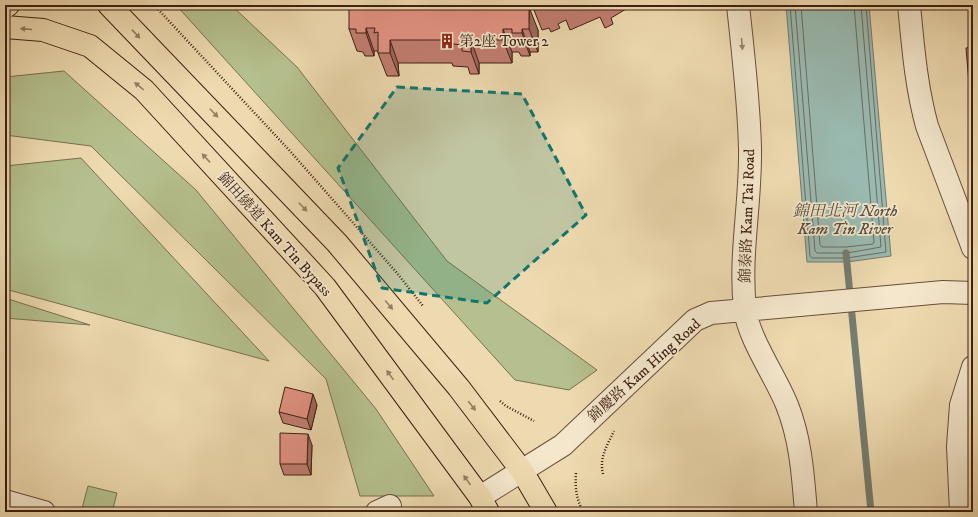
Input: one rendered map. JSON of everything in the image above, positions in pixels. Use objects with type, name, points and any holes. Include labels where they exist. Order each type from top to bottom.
[{"type":"main road","points":[[109,5],[337,243],[459,388],[522,471],[546,512]]},
{"type":"main road","name":"錦田繞道 Kam Tin Bypass","points":[[5,27],[43,30],[90,46],[144,90],[325,287],[484,505]]},
{"type":"street","name":"錦泰路 Kam Tai Road","points":[[738,5],[750,150],[743,249],[745,311],[754,337],[787,405],[797,434],[801,453],[806,512]]},
{"type":"street","points":[[909,5],[914,54],[922,106],[927,126],[973,248]]},
{"type":"street","name":"錦慶路 Kam Hing Road","points":[[484,505],[522,471],[563,445],[695,320],[711,313],[793,307],[943,292],[973,293]]},
{"type":"street","points":[[961,512],[959,488],[966,449],[961,405],[973,367]]},
{"type":"street","points":[[5,501],[44,512]]},
{"type":"path","points":[[603,474],[601,466],[602,454],[614,431]]},
{"type":"path","points":[[576,473],[575,488],[578,502],[583,512]]},
{"type":"highlighted area","points":[[397,87],[522,94],[586,215],[487,303],[382,288],[338,168]]},
{"type":"green space","points":[[176,5],[231,5],[297,67],[447,261],[597,370],[569,390],[515,380]]},
{"type":"green space","points":[[64,71],[196,190],[376,409],[434,496],[360,496],[326,379],[91,146],[5,135],[5,77]]},
{"type":"green space","points":[[81,158],[269,361],[5,289],[5,166]]},
{"type":"green space","points":[[5,298],[90,325],[5,318]]},
{"type":"green space","points":[[88,486],[117,493],[112,512],[81,512]]},
{"type":"water","name":"錦田北河 North Kam Tin River","points":[[786,5],[869,5],[891,256],[847,262],[807,262]]},
{"type":"building","points":[[356,5],[375,7],[375,5],[503,5],[503,7],[512,7],[512,5],[522,5],[522,7],[529,7],[529,29],[522,29],[522,33],[512,33],[512,29],[503,29],[503,40],[471,40],[471,52],[462,51],[462,45],[445,43],[445,40],[390,40],[390,53],[378,53],[378,32],[374,33],[375,28],[366,28],[366,33],[356,33],[356,29],[349,29],[349,7],[356,7]]},
{"type":"building","points":[[533,5],[540,5],[534,8]]},
{"type":"building","points":[[541,5],[551,5],[543,9]]},
{"type":"building","points":[[973,47],[973,83],[969,83],[966,48]]},
{"type":"building","points":[[285,387],[313,394],[307,419],[279,412]]},
{"type":"building","points":[[280,433],[308,434],[307,464],[280,464]]},
{"type":"waterway","name":"錦田北河 North Kam Tin River","points":[[846,253],[871,512]]},
{"type":"place","name":"第2座 Tower 2","points":[[447,41]]}]
